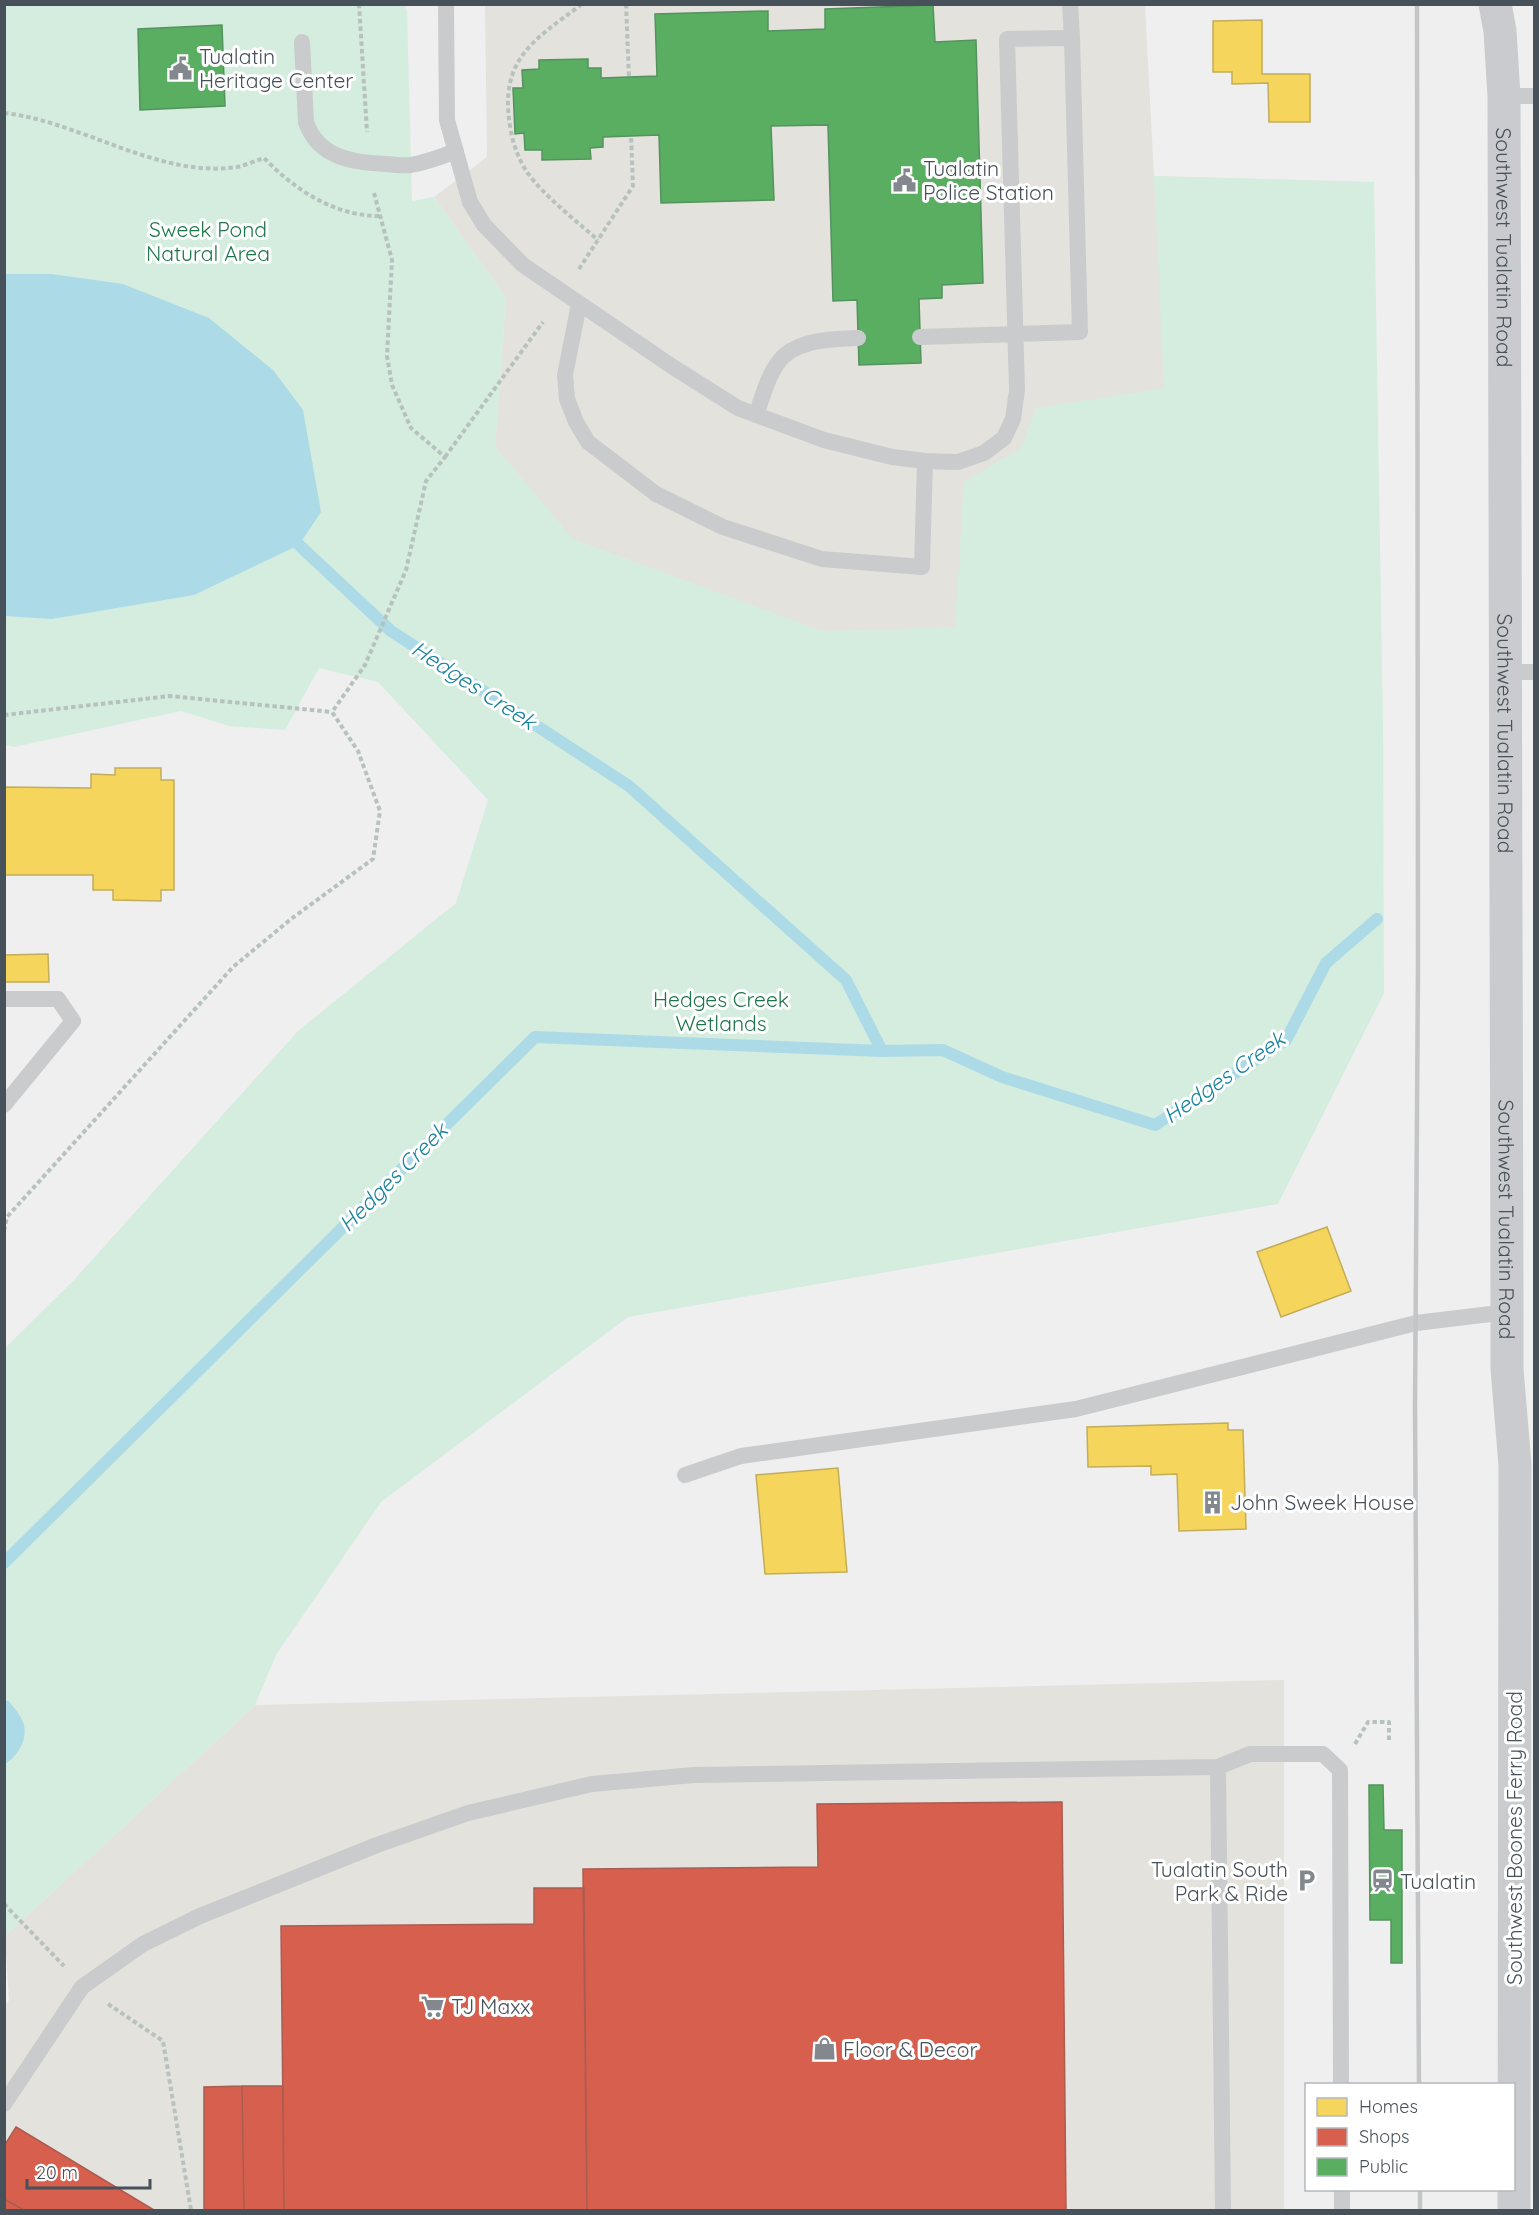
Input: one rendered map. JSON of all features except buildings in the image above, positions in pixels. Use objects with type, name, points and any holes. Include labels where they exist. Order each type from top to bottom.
[{"type":"main road","name":"Southwest Tualatin Road","points":[[1495,4],[1500,31],[1519,96],[1520,672],[1507,1369],[1528,1462]]},
{"type":"main road","name":"Southwest Boones Ferry Road","points":[[1515,2158],[1528,1462]]},
{"type":"main road","name":"Southwest Boones Ferry Road","points":[[1514,2191],[1514,2211]]},
{"type":"lane","points":[[446,4],[447,120],[470,202],[484,225],[524,265],[673,367],[738,408],[824,440],[892,457],[925,461],[958,462],[984,453],[1004,438],[1013,419],[1017,390],[1007,39],[1072,38]]},
{"type":"lane","points":[[920,337],[1080,332],[1070,4]]},
{"type":"lane","points":[[302,42],[304,104],[310,135],[318,145],[344,159],[369,164],[409,165],[433,160],[456,151]]},
{"type":"lane","points":[[579,304],[565,375],[567,399],[576,422],[588,442],[656,494],[723,527],[822,559],[922,567],[925,461]]},
{"type":"lane","points":[[756,415],[772,375],[785,356],[804,345],[835,339],[858,338]]},
{"type":"lane","points":[[4,999],[58,999],[73,1021],[4,1105]]},
{"type":"lane","points":[[685,1475],[741,1456],[1076,1409],[1416,1323],[1507,1312]]},
{"type":"lane","points":[[4,2104],[82,1987],[143,1944],[200,1916],[377,1845],[468,1812],[592,1784],[694,1775],[1218,1767],[1250,1754],[1323,1755],[1340,1770],[1341,2083]]},
{"type":"lane","points":[[1218,1767],[1223,2211]]},
{"type":"lane","points":[[1342,2191],[1342,2211]]},
{"type":"path","points":[[332,712],[365,665],[406,570],[426,481],[445,457],[411,428],[392,385],[387,356],[392,260],[379,216],[369,164],[359,4]]},
{"type":"path","points":[[582,4],[543,33],[515,64],[508,86],[508,115],[516,153],[532,180],[597,240]]},
{"type":"path","points":[[626,4],[629,77]]},
{"type":"path","points":[[4,113],[22,115],[62,126],[126,151],[174,162],[198,166],[237,166],[264,158],[305,193],[338,210],[356,215],[379,216]]},
{"type":"path","points":[[4,715],[170,696],[332,712]]},
{"type":"path","points":[[4,1231],[7,1216],[233,967],[291,919],[373,859],[380,811],[358,751],[332,712]]},
{"type":"path","points":[[1340,1770],[1368,1722],[1389,1722],[1389,1743]]},
{"type":"path","points":[[4,1904],[82,1987],[163,2041],[191,2211]]},
{"type":"shaded area","points":[[485,5],[1145,5],[1154,176],[1374,182],[1130,747],[572,539],[495,447],[506,298],[434,197],[487,157]]},
{"type":"shaded area","points":[[1284,1680],[1284,2210],[5,2210],[4,2008],[9,2000],[5,1936],[255,1705]]},
{"type":"green space","points":[[5,5],[403,5],[407,10],[412,201],[434,197],[506,298],[495,447],[573,539],[822,631],[955,627],[964,482],[1021,448],[1036,408],[1164,388],[1154,176],[1374,182],[1383,726],[1384,993],[1278,1204],[628,1317],[381,1502],[276,1655],[255,1705],[5,1936],[5,1348],[73,1281],[298,1031],[456,903],[488,800],[378,682],[319,668],[285,730],[229,726],[181,711],[14,747],[5,745]]},
{"type":"water","points":[[5,274],[52,274],[123,284],[209,318],[273,370],[303,410],[321,512],[299,545],[194,595],[52,619],[5,616]]},
{"type":"water","points":[[4,1700],[9,1701],[22,1719],[25,1734],[21,1746],[5,1764]]},
{"type":"waterway","name":"Hedges Creek","points":[[286,537],[299,545],[391,631],[629,786],[846,980],[882,1051]]},
{"type":"waterway","name":"Hedges Creek","points":[[4,1563],[535,1037],[882,1051],[943,1050],[1002,1077],[1155,1125],[1286,1040],[1326,963],[1377,919]]},
{"type":"railway","points":[[1417,4],[1418,965],[1415,1406],[1419,2083]]},
{"type":"railway","points":[[1420,2191],[1420,2210]]},
{"type":"place","name":"Tualatin Heritage Center","points":[[181,68]]},
{"type":"place","name":"Tualatin Police Station","points":[[905,180]]},
{"type":"place","name":"John Sweek House","points":[[1212,1502]]},
{"type":"place","name":"Tualatin South Park & Ride","points":[[1306,1881]]},
{"type":"place","name":"Tualatin","points":[[1382,1881]]},
{"type":"place","name":"TJ Maxx","points":[[433,2006]]},
{"type":"place","name":"Floor & Decor","points":[[825,2049]]},
{"type":"park label","name":"Sweek Pond Natural Area","points":[[208,241]]},
{"type":"park label","name":"Hedges Creek Wetlands","points":[[721,1011]]}]
